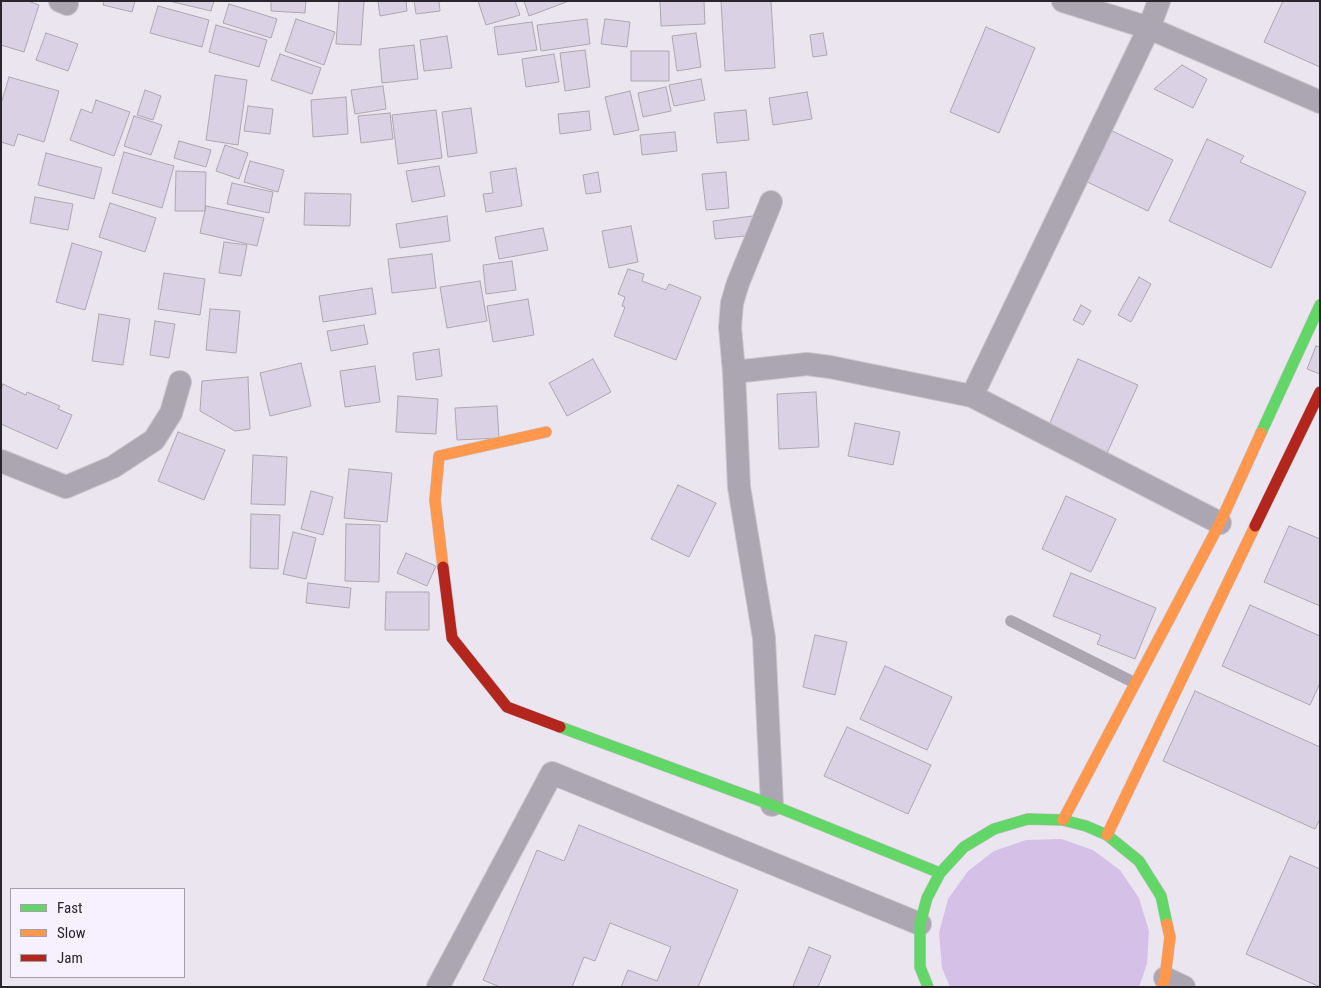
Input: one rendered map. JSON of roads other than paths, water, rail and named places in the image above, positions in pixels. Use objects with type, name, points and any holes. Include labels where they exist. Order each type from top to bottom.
[{"type":"street","points":[[1063,1],[1149,28],[1320,102]]},
{"type":"street","points":[[972,396],[1149,28],[1159,1]]},
{"type":"street","points":[[771,202],[738,283],[732,303],[730,327],[739,487],[764,638],[772,805]]},
{"type":"street","points":[[1063,820],[1220,523],[1320,305]]},
{"type":"street","points":[[734,372],[807,364],[972,396],[1220,523]]},
{"type":"street","points":[[1,461],[66,487],[113,467],[154,440],[171,413],[180,382]]},
{"type":"street","points":[[1107,835],[1320,392]]},
{"type":"street","points":[[546,432],[439,456],[435,500],[452,638],[506,708],[772,805],[940,873]]},
{"type":"street","points":[[438,987],[552,773],[920,924]]},
{"type":"street","points":[[928,987],[920,967],[920,924],[927,898],[940,873],[964,848],[994,829],[1028,819],[1063,820],[1086,826],[1107,835],[1139,861],[1161,896],[1170,937],[1171,984]]},
{"type":"lane","points":[[1011,621],[1136,683]]}]
